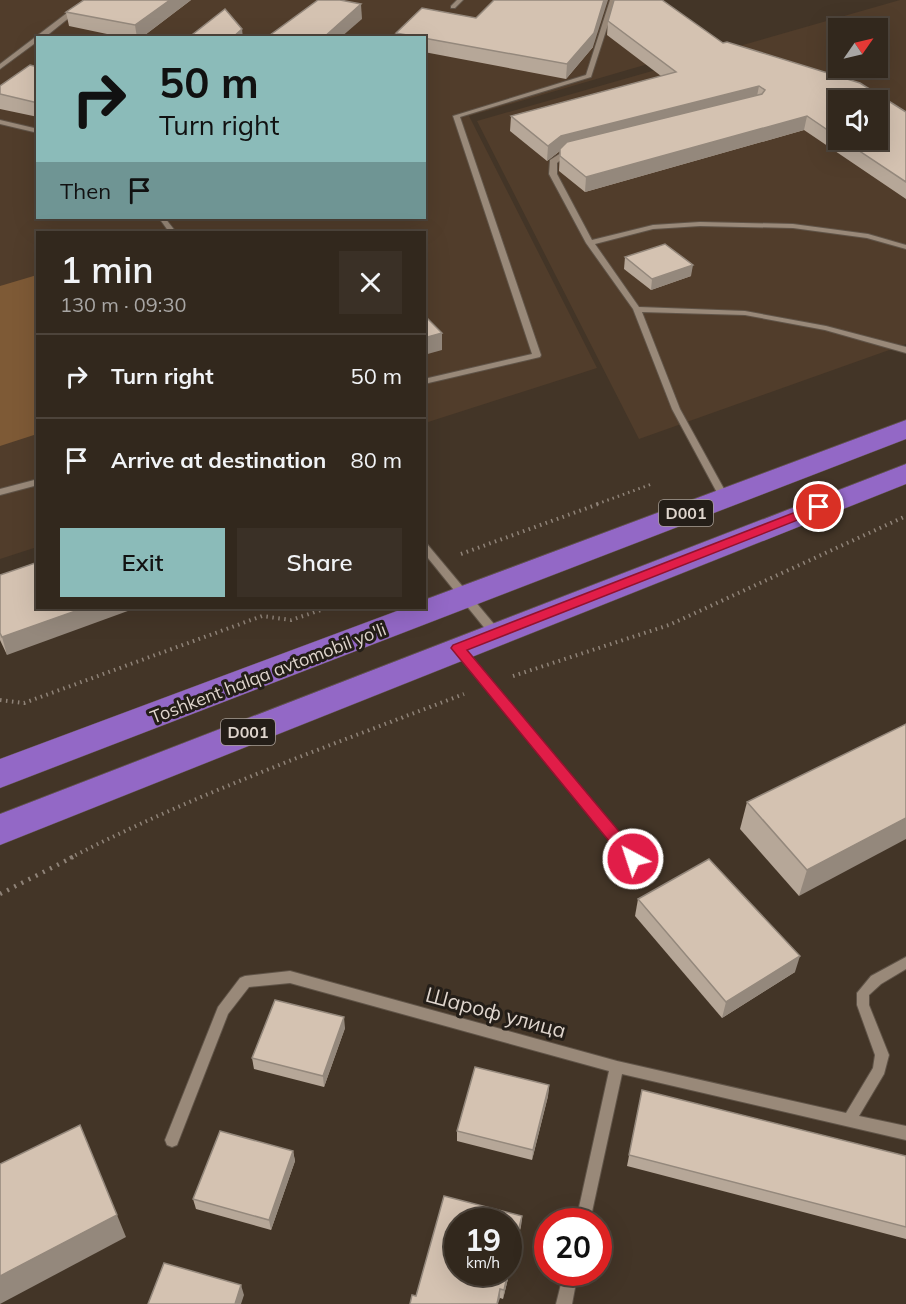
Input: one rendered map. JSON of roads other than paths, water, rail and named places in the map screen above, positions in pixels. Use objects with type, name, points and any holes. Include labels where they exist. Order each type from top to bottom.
[{"type":"highway","name":"Toshkent halqa avtomobil yo'li","points":[[0,774],[906,429]]},
{"type":"highway","name":"D001","points":[[0,830],[495,633],[906,473]]},
{"type":"street","points":[[41,36],[87,0]]},
{"type":"street","points":[[453,8],[460,0]]},
{"type":"street","points":[[426,382],[537,355],[456,116],[589,76],[613,0]]},
{"type":"street","points":[[0,67],[36,40]]},
{"type":"street","points":[[0,122],[36,131]]},
{"type":"street","points":[[586,148],[563,154],[553,162],[553,174],[590,243],[637,309],[676,409],[724,498]]},
{"type":"street","points":[[163,219],[172,231]]},
{"type":"street","points":[[590,243],[652,227],[712,224],[793,226],[868,236],[906,247]]},
{"type":"street","points":[[637,309],[745,314],[826,328],[906,350]]},
{"type":"street","points":[[0,492],[36,483]]},
{"type":"street","points":[[426,548],[495,633]]},
{"type":"street","points":[[458,648],[633,859]]},
{"type":"street","points":[[850,1119],[879,1070],[882,1055],[863,1005],[862,993],[876,980],[906,962]]},
{"type":"street","name":"Шароф улица","points":[[172,1140],[222,1011],[245,982],[290,977],[617,1067],[906,1133]]},
{"type":"street","points":[[586,1208],[617,1067]]},
{"type":"street","points":[[564,1304],[568,1286]]}]
